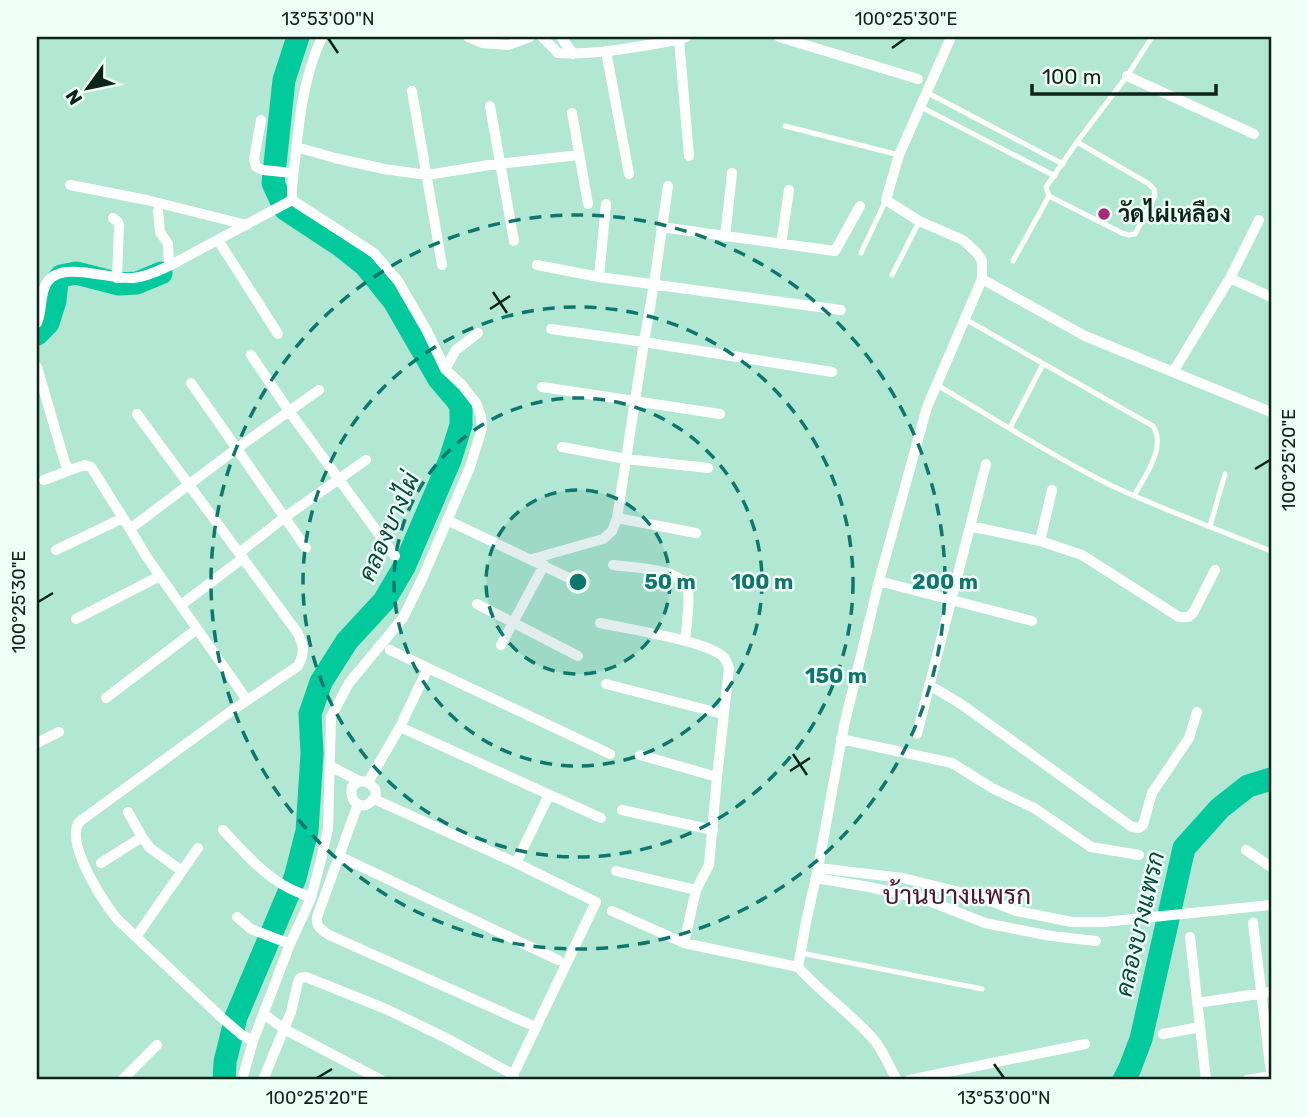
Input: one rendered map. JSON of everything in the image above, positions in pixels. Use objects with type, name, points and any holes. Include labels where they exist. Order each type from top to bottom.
[{"type":"street","points":[[289,202],[305,85],[323,37]]},
{"type":"street","points":[[468,37],[482,43],[508,45],[530,37]]},
{"type":"street","points":[[542,37],[558,53],[573,54],[683,38],[688,156]]},
{"type":"street","points":[[561,37],[573,54]]},
{"type":"street","points":[[779,37],[918,79]]},
{"type":"street","points":[[798,967],[841,739],[879,581],[928,407],[982,279],[982,261],[963,240],[919,221],[886,200],[899,155],[951,37]]},
{"type":"street","points":[[606,51],[629,174]]},
{"type":"street","points":[[1127,76],[1254,134]]},
{"type":"street","points":[[412,91],[442,265]]},
{"type":"street","points":[[490,106],[514,241]]},
{"type":"street","points":[[572,113],[588,204]]},
{"type":"street","points":[[261,120],[254,159],[256,167],[293,173]]},
{"type":"street","points":[[296,147],[360,164],[427,175],[579,155]]},
{"type":"street","points":[[725,237],[732,173]]},
{"type":"street","points":[[70,185],[147,200],[247,225]]},
{"type":"street","points":[[532,559],[603,539],[612,531],[617,518],[668,186]]},
{"type":"street","points":[[781,244],[789,190]]},
{"type":"street","points":[[37,323],[43,288],[56,274],[71,271],[135,278],[169,266],[289,202],[347,234],[374,253],[410,299],[445,369],[463,385],[477,403],[481,416],[482,428],[476,452],[403,618],[349,683],[331,717],[328,829],[311,898],[290,944],[253,1041],[242,1080]]},
{"type":"street","points":[[598,277],[606,204]]},
{"type":"street","points":[[662,227],[835,251],[860,206]]},
{"type":"street","points":[[158,211],[160,232],[168,244],[169,266]]},
{"type":"street","points":[[113,218],[119,225],[117,278]]},
{"type":"street","points":[[1173,372],[1230,278],[1259,220]]},
{"type":"street","points":[[218,240],[278,334]]},
{"type":"street","points":[[537,265],[598,277],[841,310]]},
{"type":"street","points":[[1230,278],[1271,297]]},
{"type":"street","points":[[982,279],[1085,336],[1271,412]]},
{"type":"street","points":[[551,329],[832,372]]},
{"type":"street","points":[[445,369],[456,350],[478,333]]},
{"type":"street","points":[[251,355],[395,556]]},
{"type":"street","points":[[37,367],[62,454],[70,470]]},
{"type":"street","points":[[191,383],[306,548]]},
{"type":"street","points":[[542,387],[720,414]]},
{"type":"street","points":[[130,528],[319,390]]},
{"type":"street","points":[[137,414],[297,632],[303,643],[303,656],[298,666],[79,822],[75,828],[76,840],[93,884],[117,919],[222,1018],[253,1041]]},
{"type":"street","points":[[562,447],[626,459],[708,468]]},
{"type":"street","points":[[181,605],[285,517],[366,460]]},
{"type":"street","points":[[917,734],[986,464]]},
{"type":"street","points":[[44,480],[85,465],[91,467],[160,576],[247,700]]},
{"type":"street","points":[[1040,541],[1052,490]]},
{"type":"street","points":[[56,550],[123,518]]},
{"type":"street","points":[[617,518],[695,533]]},
{"type":"street","points":[[447,520],[569,578]]},
{"type":"street","points":[[970,526],[1040,541],[1082,555],[1178,617],[1188,617],[1193,612],[1215,570]]},
{"type":"street","points":[[501,646],[544,565]]},
{"type":"street","points":[[613,565],[665,572],[683,581],[688,590],[685,641]]},
{"type":"street","points":[[76,619],[160,576]]},
{"type":"street","points":[[879,581],[1032,621]]},
{"type":"street","points":[[477,604],[578,656]]},
{"type":"street","points":[[600,623],[715,650],[725,657],[729,668],[709,865],[696,890],[684,943]]},
{"type":"street","points":[[106,698],[197,629]]},
{"type":"street","points":[[390,650],[610,754]]},
{"type":"street","points":[[428,668],[400,727],[364,782],[352,788],[355,801],[317,923],[329,935],[529,1024]]},
{"type":"street","points":[[606,684],[723,714]]},
{"type":"street","points":[[929,685],[961,704],[1132,827],[1139,828],[1143,825],[1154,788],[1189,738],[1197,712]]},
{"type":"street","points":[[400,727],[601,818]]},
{"type":"street","points":[[37,743],[59,732]]},
{"type":"street","points":[[841,739],[951,763],[992,788],[1034,808],[1091,847],[1139,855]]},
{"type":"street","points":[[640,755],[717,777]]},
{"type":"street","points":[[330,766],[375,789],[374,799],[367,805],[330,786]]},
{"type":"street","points":[[516,863],[549,795]]},
{"type":"street","points":[[374,799],[596,902],[516,1069]]},
{"type":"street","points":[[622,810],[713,830]]},
{"type":"street","points":[[128,812],[150,848],[182,871]]},
{"type":"street","points":[[223,830],[256,864],[283,886],[311,898]]},
{"type":"street","points":[[101,863],[142,837]]},
{"type":"street","points":[[136,937],[198,848]]},
{"type":"street","points":[[1246,850],[1271,867]]},
{"type":"street","points":[[339,856],[558,960]]},
{"type":"street","points":[[616,871],[696,890]]},
{"type":"street","points":[[817,873],[903,878],[984,898],[1016,911],[1072,922],[1146,919],[1271,905]]},
{"type":"street","points":[[817,873],[924,899],[985,923],[1051,936],[1096,941]]},
{"type":"street","points":[[612,911],[684,943],[798,967],[877,1043],[897,1080]]},
{"type":"street","points":[[237,916],[251,929],[290,944]]},
{"type":"street","points":[[1247,1080],[1271,1075],[1266,993],[1253,923]]},
{"type":"street","points":[[1189,937],[1206,1080]]},
{"type":"street","points":[[263,1080],[291,1012],[298,982],[300,978],[306,977],[353,995],[446,1038],[514,1075],[512,1080]]},
{"type":"street","points":[[1197,1003],[1266,993]]},
{"type":"street","points":[[264,1014],[284,1029],[381,1080]]},
{"type":"street","points":[[1163,1034],[1200,1027]]},
{"type":"street","points":[[909,1080],[1085,1044]]},
{"type":"street","points":[[122,1080],[157,1045]]},
{"type":"lane","points":[[1077,142],[1154,189],[1155,196],[1135,234],[1122,233],[1049,195],[1046,187],[1077,142],[1127,76],[1150,37]]},
{"type":"lane","points":[[926,92],[1063,164]]},
{"type":"lane","points":[[921,107],[1055,176]]},
{"type":"lane","points":[[785,126],[899,155]]},
{"type":"lane","points":[[1013,261],[1049,195]]},
{"type":"lane","points":[[861,253],[886,200]]},
{"type":"lane","points":[[892,275],[919,221]]},
{"type":"lane","points":[[965,319],[1153,426],[1158,434],[1158,445],[1152,463],[1134,496]]},
{"type":"lane","points":[[1010,428],[1043,364]]},
{"type":"lane","points":[[937,384],[1072,464],[1134,496],[1271,551]]},
{"type":"lane","points":[[1210,526],[1225,474]]},
{"type":"lane","points":[[801,953],[982,989]]},
{"type":"waterway","name":"คลองบางไผ่","points":[[224,1080],[225,1062],[236,1017],[295,878],[307,831],[312,754],[310,714],[321,682],[347,641],[384,601],[404,567],[450,460],[461,425],[461,407],[439,379],[394,301],[365,265],[285,209],[273,183],[284,80],[298,37]]},
{"type":"waterway","points":[[37,334],[48,323],[55,301],[57,281],[61,276],[76,273],[119,284],[137,283],[161,273]]},
{"type":"waterway","name":"คลองบางแพรก","points":[[1124,1080],[1141,1039],[1184,848],[1220,808],[1248,786],[1271,779]]},
{"type":"place","name":"วัดไผ่เหลือง","points":[[1104,214]]},
{"type":"district","name":"บ้านบางแพรก","points":[[957,895]]}]
